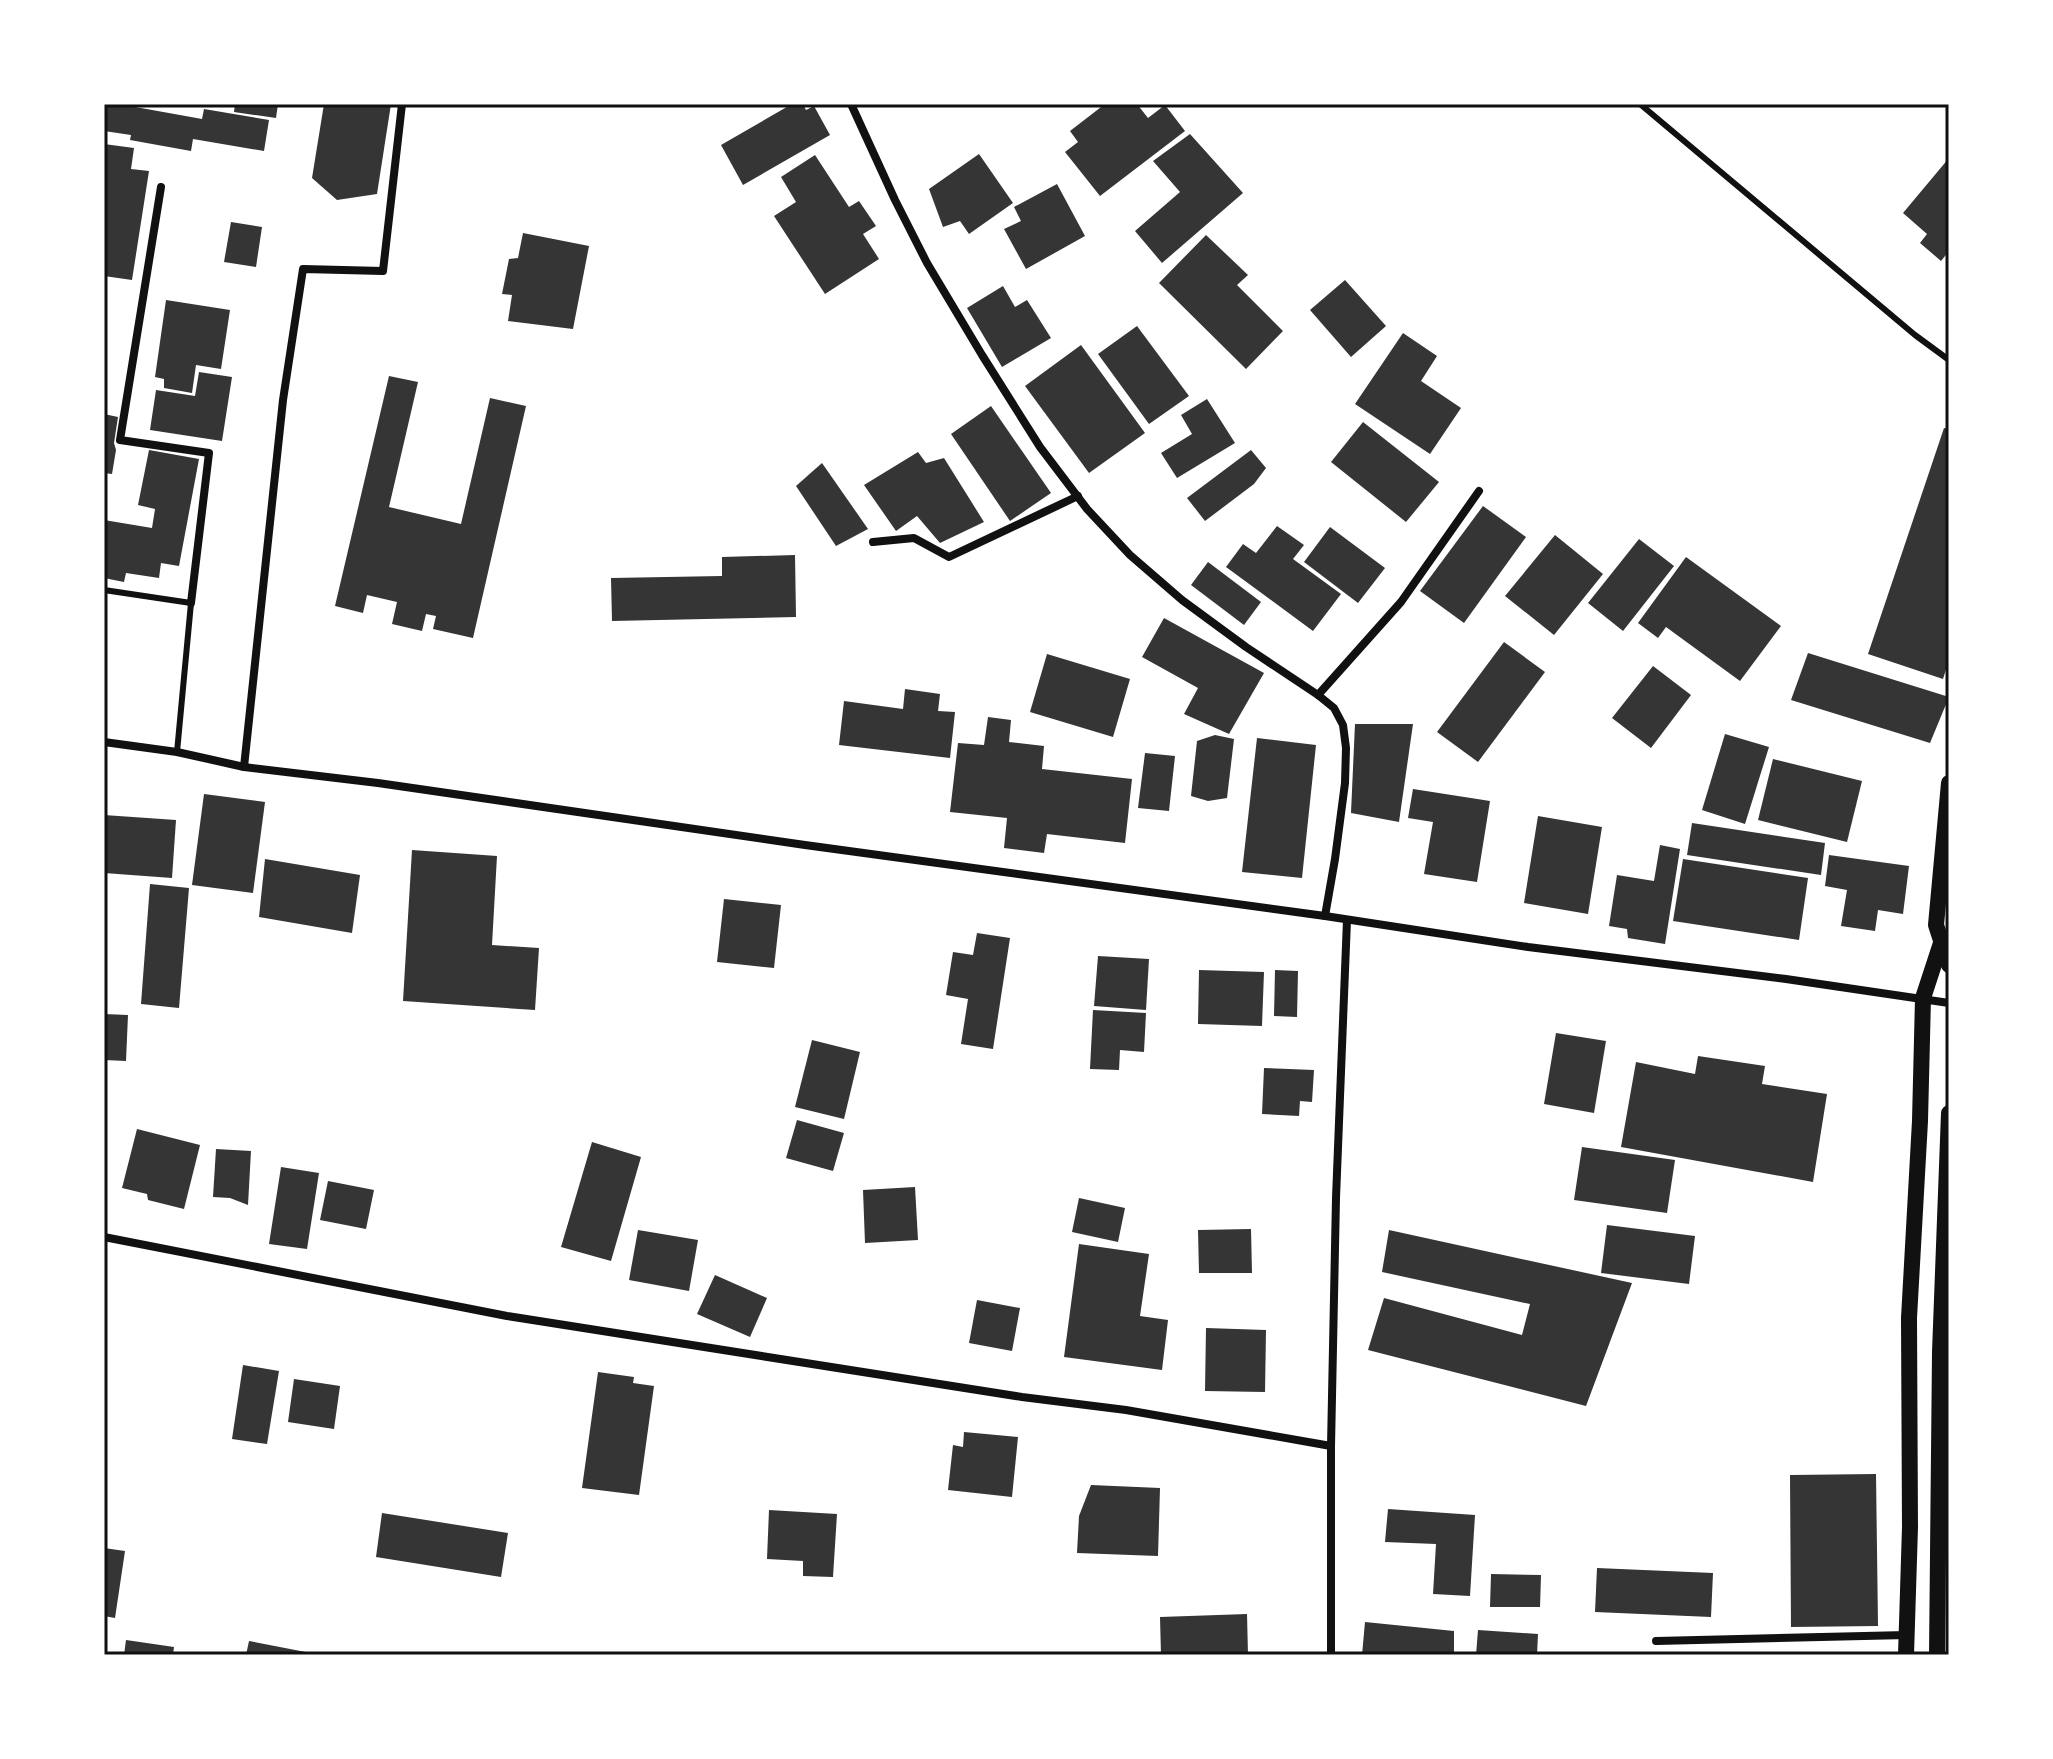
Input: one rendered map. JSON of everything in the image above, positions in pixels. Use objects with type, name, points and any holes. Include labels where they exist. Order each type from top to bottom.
[{"type":"main road","points":[[1949,783],[1936,925],[1949,965]]},
{"type":"main road","points":[[1906,1655],[1910,1527],[1909,1318],[1923,998],[1941,943]]},
{"type":"main road","points":[[1941,1651],[1940,1352],[1949,1113]]},
{"type":"street","points":[[244,767],[283,400],[303,269],[383,271],[402,104]]},
{"type":"street","points":[[851,104],[927,263],[1032,434],[1087,509],[1130,555],[1182,600],[1334,708],[1343,725],[1345,783],[1325,916]]},
{"type":"street","points":[[161,187],[120,440],[209,453],[191,603]]},
{"type":"street","points":[[1318,695],[1401,602],[1479,491]]},
{"type":"street","points":[[873,542],[914,538],[949,557],[1078,496]]},
{"type":"street","points":[[104,742],[177,752],[244,767],[378,783],[1528,947],[1949,1003]]},
{"type":"street","points":[[1331,1655],[1336,1198],[1347,920]]},
{"type":"street","points":[[104,1237],[507,1316],[1022,1397],[1126,1410],[1331,1446]]},
{"type":"street","points":[[1656,1641],[1907,1635]]},
{"type":"lane","points":[[1640,104],[1915,335],[1949,360]]},
{"type":"lane","points":[[104,590],[191,603],[177,752]]},
{"type":"building","points":[[104,104],[130,104],[202,119],[204,109],[269,120],[264,151],[193,139],[191,151],[130,140],[131,135],[104,131]]},
{"type":"building","points":[[235,104],[278,104],[276,118],[234,112]]},
{"type":"building","points":[[324,104],[391,104],[377,194],[337,200],[312,178]]},
{"type":"building","points":[[792,104],[803,104],[806,110],[814,106],[830,135],[743,185],[721,145]]},
{"type":"building","points":[[1105,104],[1137,104],[1148,118],[1165,105],[1185,131],[1100,196],[1065,152],[1078,142],[1070,131]]},
{"type":"building","points":[[1190,134],[1243,193],[1162,263],[1135,231],[1180,192],[1153,161]]},
{"type":"building","points":[[104,144],[134,148],[131,169],[149,171],[132,280],[104,276]]},
{"type":"building","points":[[979,154],[1013,203],[969,234],[960,221],[943,227],[929,189]]},
{"type":"building","points":[[815,155],[849,207],[859,201],[876,226],[863,234],[879,259],[825,294],[774,216],[796,202],[781,177]]},
{"type":"building","points":[[1949,158],[1949,251],[1941,261],[1920,243],[1927,234],[1903,213]]},
{"type":"building","points":[[1057,184],[1085,236],[1026,269],[1004,229],[1021,221],[1014,207]]},
{"type":"building","points":[[231,222],[262,227],[256,267],[224,262]]},
{"type":"building","points":[[523,233],[589,246],[573,329],[508,321],[512,295],[502,294],[509,259],[518,258]]},
{"type":"building","points":[[1206,235],[1248,275],[1237,285],[1283,331],[1246,369],[1159,283]]},
{"type":"building","points":[[1345,280],[1386,326],[1351,357],[1310,310]]},
{"type":"building","points":[[1003,286],[1015,307],[1027,300],[1051,338],[1002,367],[967,308]]},
{"type":"building","points":[[166,300],[230,310],[221,369],[196,365],[192,393],[164,388],[164,379],[155,377]]},
{"type":"building","points":[[1137,326],[1189,396],[1149,424],[1098,354]]},
{"type":"building","points":[[1403,333],[1437,356],[1421,381],[1461,408],[1430,454],[1355,404]]},
{"type":"building","points":[[1081,345],[1145,433],[1089,473],[1025,386]]},
{"type":"building","points":[[199,372],[232,377],[222,441],[150,430],[156,390],[195,396]]},
{"type":"building","points":[[389,376],[418,382],[389,507],[461,524],[490,398],[526,406],[473,638],[433,629],[436,616],[426,614],[422,631],[392,624],[397,602],[367,595],[363,613],[335,606]]},
{"type":"building","points":[[1207,399],[1235,443],[1177,478],[1161,453],[1192,434],[1181,415]]},
{"type":"building","points":[[991,406],[1051,493],[1010,521],[951,434]]},
{"type":"building","points":[[104,414],[118,417],[112,474],[104,473]]},
{"type":"building","points":[[1363,422],[1439,482],[1406,522],[1331,462]]},
{"type":"building","points":[[1944,428],[1949,429],[1949,660],[1943,679],[1868,654]]},
{"type":"building","points":[[149,450],[199,459],[179,566],[161,563],[159,578],[126,573],[124,582],[104,578],[104,520],[152,528],[155,509],[138,505]]},
{"type":"building","points":[[1251,450],[1266,468],[1254,484],[1205,521],[1187,498]]},
{"type":"building","points":[[918,452],[926,463],[944,458],[984,522],[940,543],[917,516],[896,531],[864,485]]},
{"type":"building","points":[[822,463],[868,529],[836,546],[796,486]]},
{"type":"building","points":[[1483,506],[1526,537],[1464,623],[1420,591]]},
{"type":"building","points":[[1277,526],[1304,545],[1293,559],[1341,594],[1313,631],[1226,567],[1243,544],[1256,553]]},
{"type":"building","points":[[1330,527],[1385,568],[1358,603],[1304,562]]},
{"type":"building","points":[[1555,535],[1603,574],[1554,635],[1505,596]]},
{"type":"building","points":[[1639,539],[1674,566],[1623,631],[1588,603]]},
{"type":"building","points":[[795,555],[796,617],[612,621],[611,578],[722,576],[722,557]]},
{"type":"building","points":[[1686,557],[1781,626],[1740,681],[1666,627],[1658,638],[1638,623]]},
{"type":"building","points":[[1208,562],[1261,602],[1244,625],[1191,585]]},
{"type":"building","points":[[1164,618],[1264,673],[1229,734],[1184,714],[1198,688],[1142,657]]},
{"type":"building","points":[[1504,642],[1545,672],[1478,762],[1437,732]]},
{"type":"building","points":[[1808,653],[1949,697],[1930,743],[1791,700]]},
{"type":"building","points":[[1047,654],[1130,679],[1113,737],[1030,712]]},
{"type":"building","points":[[1653,666],[1691,695],[1651,748],[1612,718]]},
{"type":"building","points":[[905,689],[940,694],[938,711],[955,712],[950,758],[839,745],[844,701],[903,709]]},
{"type":"building","points":[[988,717],[1011,720],[1009,742],[1044,746],[1042,769],[1132,779],[1125,843],[1047,834],[1044,853],[1004,848],[1007,818],[950,812],[958,743],[984,745]]},
{"type":"building","points":[[1355,724],[1413,724],[1399,822],[1351,813]]},
{"type":"building","points":[[1725,734],[1769,747],[1745,824],[1702,810]]},
{"type":"building","points":[[1215,735],[1234,739],[1227,798],[1208,801],[1191,796],[1197,741]]},
{"type":"building","points":[[1257,738],[1316,745],[1302,878],[1242,872]]},
{"type":"building","points":[[1145,753],[1175,756],[1169,811],[1138,808]]},
{"type":"building","points":[[1773,759],[1862,781],[1847,842],[1758,820]]},
{"type":"building","points":[[1413,789],[1490,801],[1477,882],[1424,874],[1433,822],[1408,818]]},
{"type":"building","points":[[204,794],[265,802],[253,893],[192,885]]},
{"type":"building","points":[[104,815],[176,820],[172,878],[104,873]]},
{"type":"building","points":[[1538,816],[1602,827],[1588,914],[1524,903]]},
{"type":"building","points":[[1692,823],[1825,843],[1821,875],[1687,855]]},
{"type":"building","points":[[1660,845],[1680,849],[1665,944],[1628,938],[1627,929],[1609,926],[1617,875],[1654,881]]},
{"type":"building","points":[[412,850],[497,856],[492,945],[539,948],[535,1010],[403,1001]]},
{"type":"building","points":[[1829,855],[1909,866],[1903,914],[1878,910],[1875,931],[1841,926],[1847,890],[1825,886]]},
{"type":"building","points":[[265,859],[360,875],[352,933],[259,917]]},
{"type":"building","points":[[1683,859],[1808,878],[1799,940],[1673,921]]},
{"type":"building","points":[[150,884],[189,888],[179,1008],[141,1004]]},
{"type":"building","points":[[724,899],[781,905],[774,968],[717,962]]},
{"type":"building","points":[[977,933],[1010,938],[993,1049],[961,1044],[968,999],[946,995],[953,952],[973,955]]},
{"type":"building","points":[[1098,956],[1149,959],[1146,1010],[1094,1006]]},
{"type":"building","points":[[1199,970],[1264,972],[1262,1026],[1198,1024]]},
{"type":"building","points":[[1275,970],[1298,971],[1297,1017],[1274,1016]]},
{"type":"building","points":[[1093,1010],[1146,1013],[1144,1052],[1120,1050],[1119,1070],[1090,1069]]},
{"type":"building","points":[[104,1014],[128,1015],[126,1061],[104,1060]]},
{"type":"building","points":[[1556,1033],[1606,1041],[1594,1113],[1544,1104]]},
{"type":"building","points":[[812,1040],[860,1052],[844,1119],[795,1107]]},
{"type":"building","points":[[1698,1056],[1765,1066],[1762,1084],[1827,1094],[1813,1182],[1621,1147],[1636,1062],[1695,1074]]},
{"type":"building","points":[[1264,1068],[1314,1070],[1312,1102],[1300,1101],[1299,1116],[1262,1114]]},
{"type":"building","points":[[797,1120],[844,1133],[833,1171],[786,1158]]},
{"type":"building","points":[[137,1129],[200,1145],[184,1209],[148,1200],[147,1194],[122,1188]]},
{"type":"building","points":[[592,1142],[641,1157],[611,1261],[561,1247]]},
{"type":"building","points":[[1582,1147],[1675,1160],[1667,1213],[1574,1200]]},
{"type":"building","points":[[216,1149],[251,1151],[248,1205],[230,1198],[213,1197]]},
{"type":"building","points":[[281,1167],[319,1173],[307,1249],[269,1244]]},
{"type":"building","points":[[328,1181],[374,1190],[366,1229],[320,1220]]},
{"type":"building","points":[[915,1187],[918,1240],[865,1243],[863,1190]]},
{"type":"building","points":[[1079,1198],[1125,1208],[1118,1242],[1072,1232]]},
{"type":"building","points":[[1607,1225],[1695,1236],[1689,1284],[1601,1273]]},
{"type":"building","points":[[1251,1229],[1252,1273],[1199,1273],[1198,1230]]},
{"type":"building","points":[[638,1230],[698,1240],[689,1291],[629,1280]]},
{"type":"building","points":[[1389,1230],[1632,1283],[1586,1406],[1368,1350],[1384,1298],[1522,1335],[1530,1304],[1382,1272]]},
{"type":"building","points":[[1079,1244],[1149,1254],[1140,1316],[1168,1320],[1162,1370],[1064,1357]]},
{"type":"building","points":[[715,1275],[767,1298],[750,1337],[697,1314]]},
{"type":"building","points":[[977,1300],[1020,1308],[1012,1351],[969,1343]]},
{"type":"building","points":[[1206,1328],[1266,1330],[1265,1392],[1205,1391]]},
{"type":"building","points":[[243,1365],[279,1371],[267,1444],[232,1439]]},
{"type":"building","points":[[598,1372],[634,1377],[633,1383],[654,1386],[639,1495],[582,1488]]},
{"type":"building","points":[[294,1379],[340,1386],[334,1429],[288,1422]]},
{"type":"building","points":[[964,1432],[1018,1437],[1012,1497],[948,1490],[953,1445],[963,1447]]},
{"type":"building","points":[[1876,1474],[1878,1626],[1791,1627],[1790,1475]]},
{"type":"building","points":[[1091,1485],[1160,1488],[1158,1556],[1077,1553],[1079,1516]]},
{"type":"building","points":[[1388,1509],[1475,1515],[1470,1596],[1433,1594],[1436,1544],[1385,1542]]},
{"type":"building","points":[[769,1510],[837,1514],[833,1577],[803,1576],[803,1561],[767,1559]]},
{"type":"building","points":[[382,1513],[508,1533],[501,1577],[376,1557]]},
{"type":"building","points":[[104,1548],[125,1551],[115,1618],[104,1616]]},
{"type":"building","points":[[1597,1568],[1713,1573],[1711,1617],[1595,1612]]},
{"type":"building","points":[[1491,1574],[1541,1575],[1540,1607],[1490,1607]]},
{"type":"building","points":[[1247,1614],[1248,1655],[1161,1655],[1160,1617]]},
{"type":"building","points":[[1365,1622],[1454,1631],[1454,1655],[1362,1655]]},
{"type":"building","points":[[1478,1630],[1538,1634],[1537,1655],[1476,1655]]},
{"type":"building","points":[[126,1640],[174,1647],[173,1655],[124,1655]]},
{"type":"building","points":[[249,1641],[316,1654],[316,1655],[246,1655]]}]
